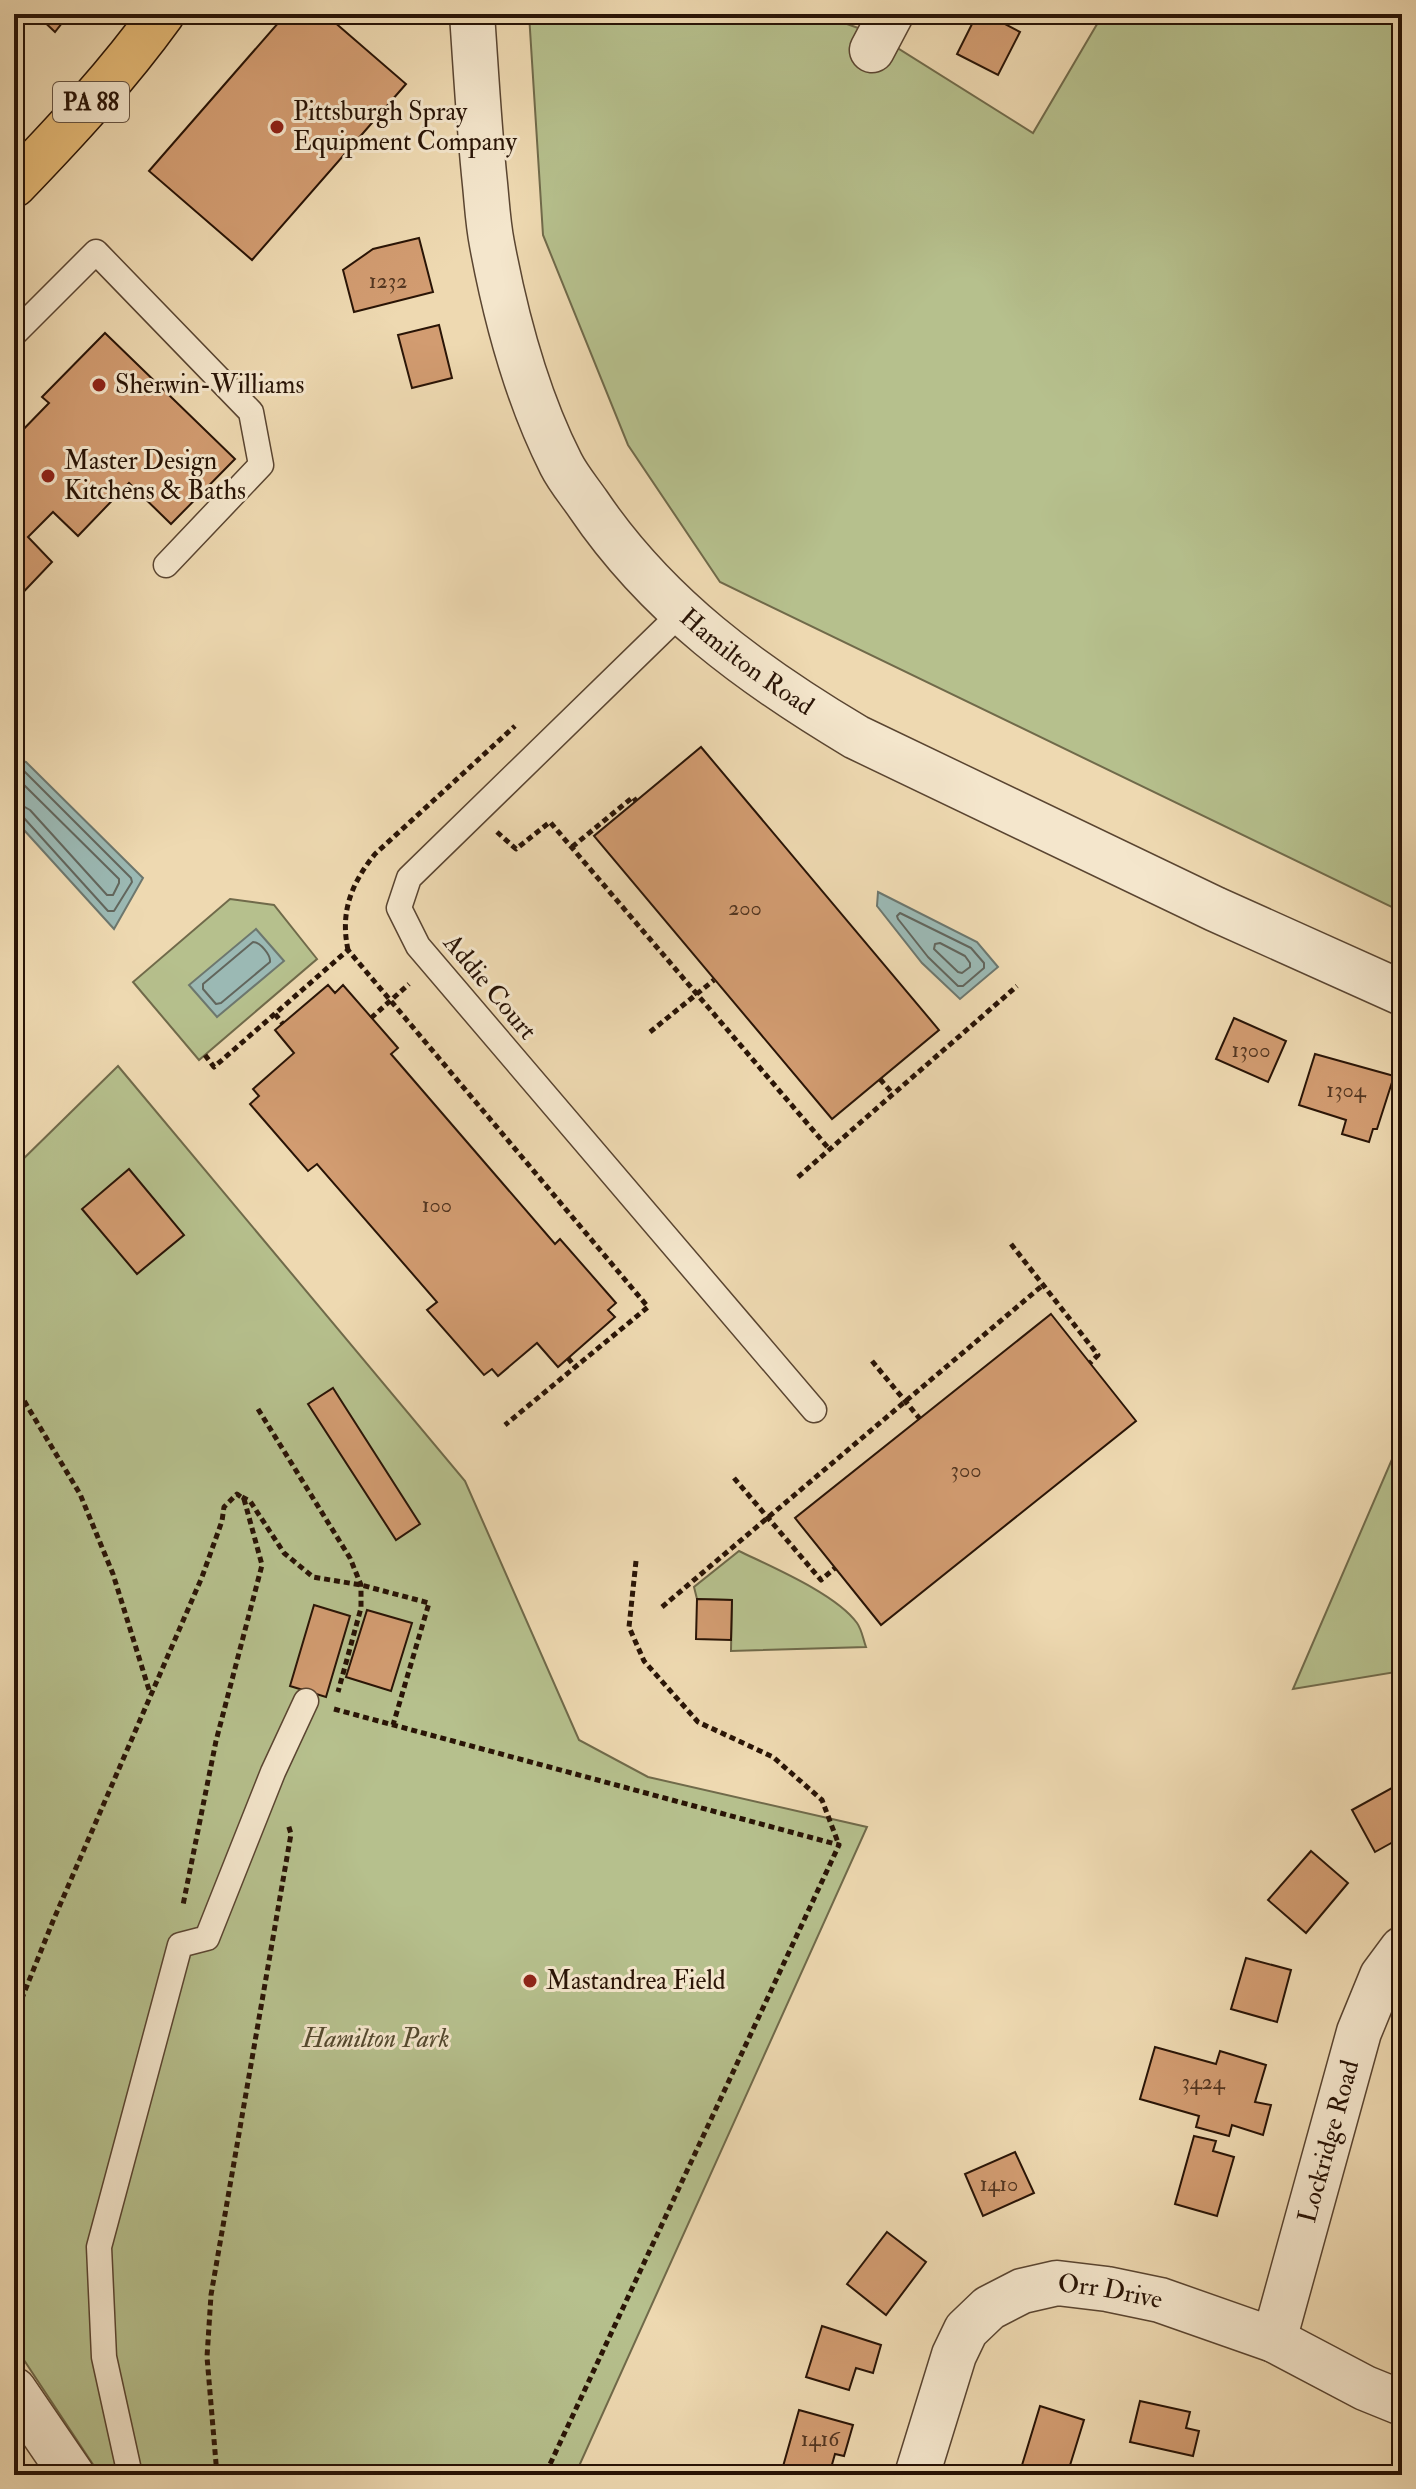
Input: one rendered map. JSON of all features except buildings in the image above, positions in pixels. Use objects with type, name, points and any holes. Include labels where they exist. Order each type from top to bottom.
[{"type":"main road","name":"PA 88","points":[[14,185],[130,59],[162,14]]},
{"type":"street","name":"Hamilton Road","points":[[472,14],[491,241],[510,329],[535,408],[562,466],[600,522],[636,567],[725,652],[800,704],[856,737],[1215,909],[1402,993]]},
{"type":"street","name":"Lockridge Road","points":[[1274,2340],[1359,2032],[1382,1976],[1402,1949]]},
{"type":"street","name":"Orr Drive","points":[[917,2475],[954,2355],[966,2330],[989,2308],[1022,2291],[1057,2283],[1160,2300],[1274,2340],[1365,2388],[1402,2403]]},
{"type":"street","points":[[14,2390],[72,2475]]},
{"type":"lane","points":[[14,334],[96,252],[251,412],[261,465],[166,565]]},
{"type":"lane","name":"Addie Court","points":[[681,613],[409,878],[399,908],[418,946],[814,1410]]},
{"type":"lane","points":[[130,2475],[104,2357],[99,2247],[180,1945],[207,1938],[273,1772],[306,1701]]},
{"type":"path","points":[[446,789],[516,849],[550,822],[830,1150]]},
{"type":"path","points":[[572,847],[633,797],[636,801]]},
{"type":"path","points":[[205,1055],[214,1067],[348,950],[648,1307],[505,1425]]},
{"type":"path","points":[[371,1018],[433,964]]},
{"type":"path","points":[[650,1032],[714,980]]},
{"type":"path","points":[[798,1177],[1017,986]]},
{"type":"path","points":[[275,1014],[283,1024]]},
{"type":"path","points":[[880,1079],[893,1094]]},
{"type":"path","points":[[1011,1244],[1098,1355],[1090,1363]]},
{"type":"path","points":[[662,1607],[1043,1285]]},
{"type":"path","points":[[568,1358],[575,1367]]},
{"type":"path","points":[[872,1361],[920,1419]]},
{"type":"path","points":[[14,1384],[80,1494],[113,1574],[151,1694]]},
{"type":"path","points":[[258,1409],[350,1558],[361,1585],[361,1608],[334,1709]]},
{"type":"path","points":[[734,1478],[821,1580],[835,1568]]},
{"type":"path","points":[[14,2018],[202,1577],[224,1507],[237,1494]]},
{"type":"path","points":[[237,1494],[250,1501],[284,1553],[313,1577],[361,1585],[429,1603],[393,1725]]},
{"type":"path","points":[[180,1945],[179,1921],[216,1741],[262,1565],[244,1499],[237,1494]]},
{"type":"path","points":[[545,2475],[839,1845],[822,1800],[773,1757],[698,1722],[644,1661],[629,1627],[636,1561]]},
{"type":"path","points":[[306,1701],[839,1845]]},
{"type":"path","points":[[217,2475],[207,2357],[211,2295],[291,1834],[273,1772]]},
{"type":"green space","points":[[529,14],[819,14],[875,34],[1033,133],[1103,14],[1402,14],[1402,912],[720,582],[628,445],[543,235]]},
{"type":"green space","points":[[230,899],[274,905],[317,959],[199,1060],[133,982]]},
{"type":"green space","name":"Hamilton Park","points":[[118,1066],[465,1481],[579,1740],[648,1777],[867,1827],[575,2475],[100,2475],[14,2345],[14,1168]]},
{"type":"green space","points":[[1396,1450],[1402,1450],[1402,1671],[1293,1689]]},
{"type":"green space","points":[[739,1551],[802,1582],[834,1602],[857,1623],[866,1647],[731,1651],[732,1600],[697,1599],[694,1587]]},
{"type":"water","points":[[14,759],[26,762],[143,878],[114,929],[14,819]]},
{"type":"water","points":[[878,892],[977,942],[998,967],[960,999],[922,963],[877,906]]},
{"type":"water","points":[[256,929],[284,961],[217,1017],[189,985]]},
{"type":"place","name":"Pittsburgh Spray Equipment Company","points":[[277,127]]},
{"type":"place","name":"Sherwin-Williams","points":[[99,385]]},
{"type":"place","name":"Master Design Kitchens & Baths","points":[[48,476]]},
{"type":"place","name":"Mastandrea Field","points":[[530,1981]]}]
